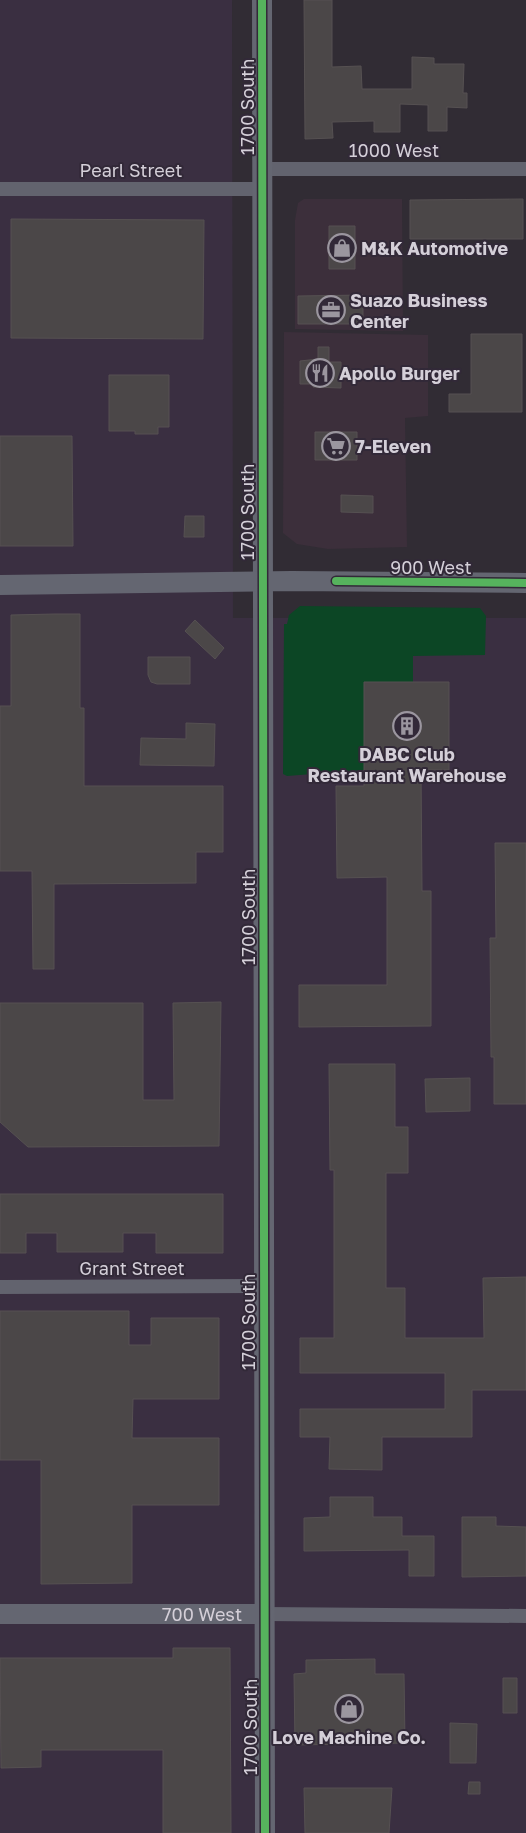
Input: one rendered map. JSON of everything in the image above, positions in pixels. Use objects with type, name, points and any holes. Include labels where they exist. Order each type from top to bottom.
[{"type":"street","name":"1700 South","points":[[262,0],[265,1833]]},
{"type":"street","name":"1000 West","points":[[262,169],[526,170]]},
{"type":"street","name":"Pearl Street","points":[[0,189],[262,188]]},
{"type":"street","name":"900 West","points":[[0,585],[262,582],[526,583]]},
{"type":"street","name":"Grant Street","points":[[0,1287],[263,1286]]},
{"type":"street","name":"700 West","points":[[0,1614],[526,1616]]},
{"type":"shaded area","points":[[0,0],[232,0],[233,618],[526,618],[526,1833],[0,1833]]},
{"type":"shaded area","points":[[304,199],[402,199],[403,331],[295,329],[295,220],[298,203]]},
{"type":"shaded area","points":[[284,332],[428,335],[428,416],[405,418],[407,547],[328,549],[297,544],[283,533]]},
{"type":"green space","points":[[300,606],[480,608],[486,616],[485,655],[413,656],[413,682],[364,770],[287,776],[283,774],[284,624],[287,624],[289,615]]},
{"type":"building","points":[[304,0],[332,0],[332,67],[361,66],[362,89],[412,89],[412,57],[434,58],[434,64],[464,64],[463,93],[467,93],[467,108],[447,107],[447,131],[428,131],[428,105],[400,104],[400,132],[374,132],[374,121],[332,122],[333,138],[305,139]]},
{"type":"building","points":[[523,199],[523,239],[410,239],[410,200]]},
{"type":"building","points":[[11,219],[204,220],[203,339],[11,338]]},
{"type":"building","name":"M&K Automotive","points":[[329,226],[355,226],[355,269],[329,269]]},
{"type":"building","name":"Suazo Business Center","points":[[363,295],[363,324],[298,324],[298,296]]},
{"type":"building","points":[[471,334],[522,334],[522,412],[449,412],[449,394],[471,394]]},
{"type":"building","name":"Apollo Burger","points":[[318,347],[329,347],[329,362],[341,362],[341,388],[313,387],[313,384],[300,384],[300,361],[318,359]]},
{"type":"building","points":[[109,375],[169,375],[169,427],[158,427],[158,434],[135,434],[135,431],[109,431]]},
{"type":"building","name":"7-Eleven","points":[[315,432],[357,432],[357,460],[315,460]]},
{"type":"building","points":[[0,436],[72,436],[73,546],[0,546]]},
{"type":"building","name":"7-Eleven","points":[[341,495],[373,496],[373,513],[341,512]]},
{"type":"building","points":[[185,516],[204,516],[204,537],[184,537]]},
{"type":"building","points":[[80,614],[80,708],[84,708],[84,786],[223,786],[223,852],[196,852],[196,883],[54,884],[54,969],[33,969],[32,871],[0,871],[0,706],[11,706],[11,615]]},
{"type":"building","points":[[195,620],[224,648],[215,659],[185,631]]},
{"type":"building","points":[[148,657],[190,657],[190,684],[157,684],[151,682],[148,675]]},
{"type":"building","points":[[364,682],[449,682],[449,770],[421,770],[422,891],[431,891],[431,1026],[299,1027],[299,985],[387,985],[387,877],[337,878],[336,786],[364,786]]},
{"type":"building","points":[[186,723],[215,724],[214,766],[140,765],[141,738],[186,739]]},
{"type":"building","points":[[495,843],[526,843],[526,1104],[494,1104],[494,1057],[491,1057],[490,938],[496,938]]},
{"type":"building","points":[[221,1002],[219,1146],[28,1147],[0,1122],[0,1003],[143,1003],[143,1100],[174,1100],[173,1003]]},
{"type":"building","points":[[329,1064],[395,1064],[395,1127],[408,1127],[408,1173],[386,1173],[386,1288],[405,1288],[405,1338],[484,1338],[483,1278],[526,1277],[526,1390],[472,1390],[472,1437],[382,1437],[382,1470],[329,1469],[330,1437],[300,1437],[300,1409],[445,1409],[445,1373],[300,1373],[300,1338],[334,1338],[334,1170],[330,1170]]},
{"type":"building","points":[[470,1078],[470,1111],[426,1112],[425,1079]]},
{"type":"building","points":[[0,1194],[223,1194],[223,1253],[156,1253],[156,1233],[123,1233],[123,1252],[57,1252],[57,1233],[26,1233],[26,1253],[0,1253]]},
{"type":"building","points":[[0,1311],[129,1311],[129,1345],[151,1345],[151,1318],[219,1318],[219,1399],[133,1399],[132,1438],[219,1438],[219,1505],[132,1505],[132,1583],[41,1584],[41,1460],[0,1460]]},
{"type":"building","points":[[330,1497],[373,1497],[373,1517],[402,1517],[402,1536],[434,1536],[434,1576],[409,1576],[409,1550],[304,1551],[304,1518],[330,1517]]},
{"type":"building","points":[[462,1517],[496,1517],[496,1526],[526,1527],[526,1576],[462,1577]]},
{"type":"building","points":[[173,1648],[230,1648],[231,1833],[163,1833],[163,1750],[41,1750],[41,1767],[1,1768],[0,1658],[173,1658]]},
{"type":"building","name":"Love Machine Co.","points":[[375,1659],[375,1674],[404,1674],[405,1743],[295,1745],[294,1674],[306,1673],[306,1660]]},
{"type":"building","points":[[503,1678],[517,1678],[517,1713],[503,1713]]},
{"type":"building","points":[[450,1723],[477,1724],[476,1763],[450,1763]]},
{"type":"building","points":[[469,1782],[480,1782],[480,1794],[468,1794]]},
{"type":"building","points":[[304,1788],[392,1788],[389,1833],[305,1833]]},
{"type":"cycle path","points":[[262,0],[265,1833]]},
{"type":"cycle path","points":[[336,581],[526,583]]},
{"type":"place","name":"M&K Automotive","points":[[342,248]]},
{"type":"place","name":"Suazo Business Center","points":[[331,310]]},
{"type":"place","name":"Apollo Burger","points":[[320,373]]},
{"type":"place","name":"7-Eleven","points":[[336,446]]},
{"type":"place","name":"DABC Club Restaurant Warehouse","points":[[407,726]]},
{"type":"place","name":"Love Machine Co.","points":[[349,1709]]}]
